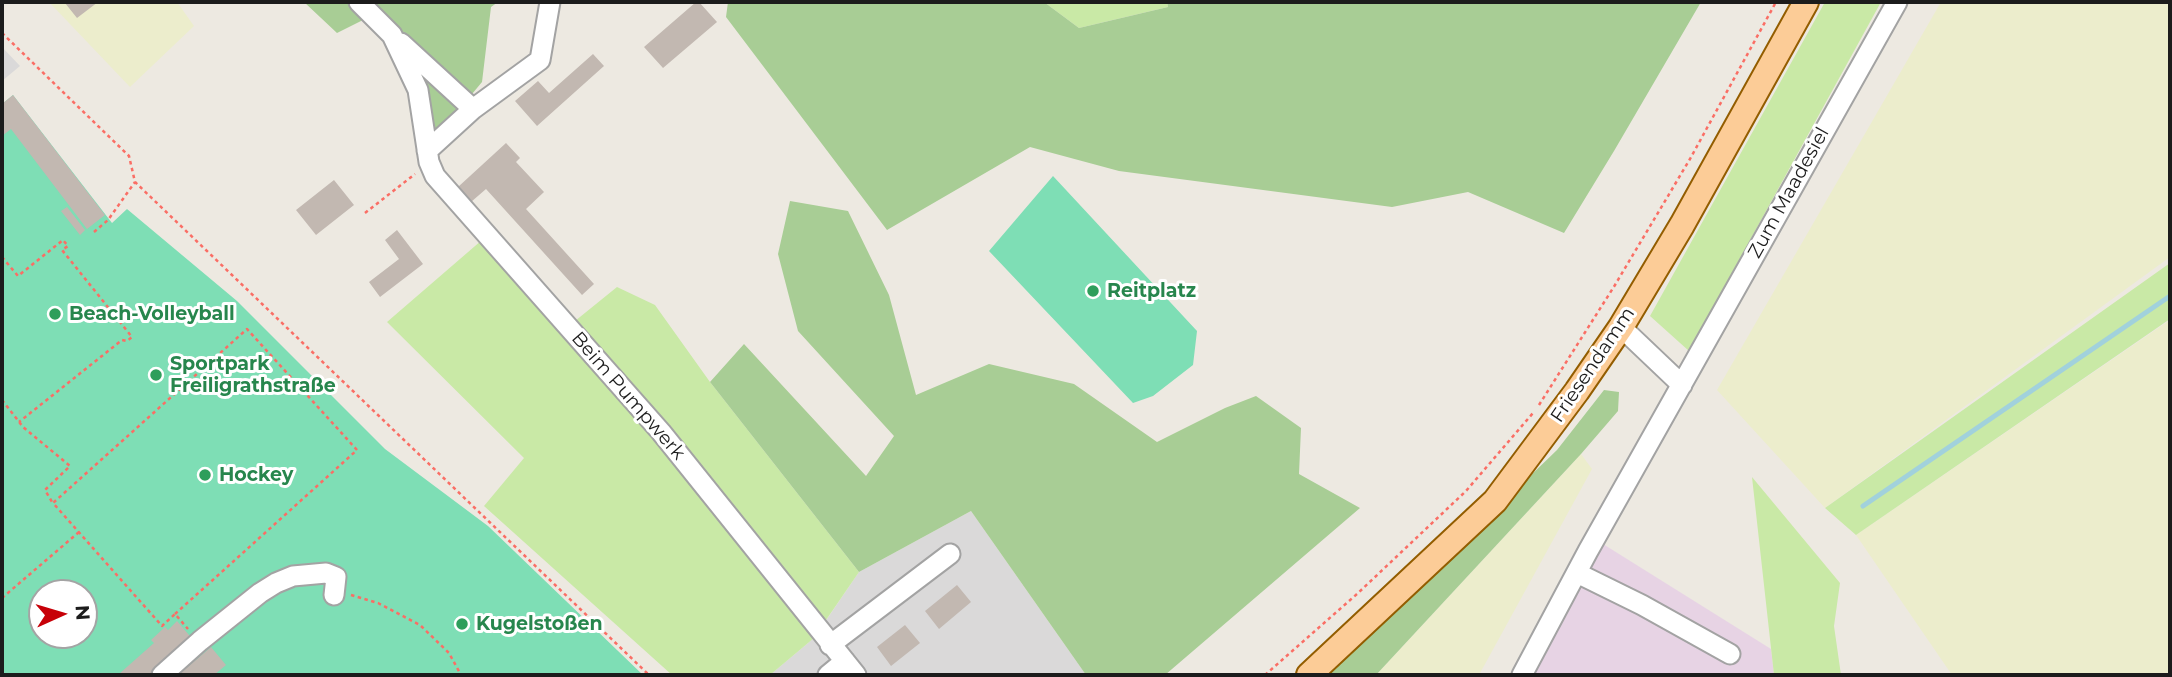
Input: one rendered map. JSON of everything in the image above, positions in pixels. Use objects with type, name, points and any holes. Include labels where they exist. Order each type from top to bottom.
[{"type":"main road","name":"Friesendamm","points":[[1309,675],[1495,501],[1577,391],[1621,327],[1682,225],[1806,2]]},
{"type":"street","name":"Beim Pumpwerk","points":[[359,2],[473,109]]},
{"type":"street","points":[[428,156],[473,109],[540,60],[550,2]]},
{"type":"street","name":"Zum Maadesiel","points":[[1522,675],[1897,2]]},
{"type":"street","name":"Beim Pumpwerk","points":[[392,35],[418,90],[428,156],[435,176],[661,432],[850,668]]},
{"type":"street","points":[[1621,327],[1682,385]]},
{"type":"street","points":[[830,645],[950,554]]},
{"type":"street","points":[[162,675],[260,593],[293,576],[326,573],[336,577],[334,595]]},
{"type":"street","points":[[1577,573],[1642,605],[1730,654]]},
{"type":"street","points":[[828,675],[850,668]]},
{"type":"path","points":[[1265,675],[1357,594],[1466,491],[1535,410],[1615,285],[1690,159],[1776,2]]},
{"type":"path","points":[[2,33],[129,156],[135,182],[649,675]]},
{"type":"path","points":[[365,213],[428,156]]},
{"type":"path","points":[[94,232],[108,219],[135,182]]},
{"type":"path","points":[[2,257],[18,276],[63,240],[68,246],[62,250],[132,337],[127,341],[122,340],[19,422]]},
{"type":"path","points":[[2,400],[19,422],[70,466],[45,490],[52,503],[162,626],[358,450],[247,329],[52,503]]},
{"type":"path","points":[[2,598],[80,532]]},
{"type":"path","points":[[334,595],[351,595],[378,603],[420,625],[449,653],[461,675]]},
{"type":"path","points":[[175,614],[200,641]]},
{"type":"shaded area","points":[[2,47],[20,66],[2,81]]},
{"type":"shaded area","points":[[971,511],[1086,675],[770,675],[814,638],[859,572]]},
{"type":"shaded area","points":[[1603,544],[1771,649],[1774,675],[1533,675]]},
{"type":"green space","points":[[49,2],[177,2],[194,26],[130,87]]},
{"type":"green space","points":[[304,2],[498,2],[491,7],[482,82],[432,142],[420,70],[365,19],[337,33]]},
{"type":"green space","points":[[728,2],[1044,2],[1079,28],[1168,7],[1167,2],[1701,2],[1564,233],[1468,192],[1392,207],[1119,171],[1030,147],[887,230],[726,17]]},
{"type":"green space","points":[[1044,2],[1167,2],[1168,7],[1079,28]]},
{"type":"green space","points":[[1825,2],[1881,2],[1689,351],[1650,316]]},
{"type":"green space","points":[[1941,2],[2170,2],[2170,257],[1825,508],[1717,390]]},
{"type":"green space","name":"Sportpark Freiligrathstraße","points":[[13,95],[112,223],[127,209],[237,301],[385,449],[488,526],[643,675],[2,675],[2,104]]},
{"type":"green space","name":"Reitplatz","points":[[1053,176],[1197,331],[1193,365],[1153,396],[1133,403],[989,251]]},
{"type":"green space","points":[[790,201],[848,211],[889,295],[916,395],[989,364],[1074,384],[1157,442],[1225,408],[1256,396],[1301,428],[1299,474],[1360,508],[1165,675],[1086,675],[971,511],[859,572],[710,382],[744,344],[866,476],[894,436],[798,331],[778,254]]},
{"type":"green space","points":[[482,240],[656,436],[814,638],[770,675],[672,675],[484,506],[524,458],[387,322]]},
{"type":"green space","points":[[2170,263],[2170,319],[1856,535],[1825,508]]},
{"type":"green space","points":[[617,287],[655,305],[710,382],[859,572],[824,623],[575,321]]},
{"type":"green space","points":[[2170,320],[2170,675],[1952,675],[1856,535]]},
{"type":"green space","points":[[1604,390],[1619,392],[1618,411],[1376,675],[1324,675],[1557,450]]},
{"type":"green space","points":[[1581,454],[1592,469],[1479,675],[1376,675]]},
{"type":"green space","points":[[1752,477],[1840,583],[1834,626],[1841,675],[1774,675]]},
{"type":"building","points":[[66,2],[98,2],[77,18]]},
{"type":"building","points":[[696,2],[717,22],[663,68],[644,47]]},
{"type":"building","points":[[593,54],[604,66],[537,126],[515,101],[538,81],[549,93]]},
{"type":"building","points":[[13,95],[105,215],[87,229],[11,129],[2,136],[2,104]]},
{"type":"building","points":[[506,143],[520,158],[516,162],[544,192],[526,209],[594,284],[582,295],[486,189],[471,202],[458,187]]},
{"type":"building","points":[[334,180],[354,205],[316,235],[296,210]]},
{"type":"building","points":[[67,207],[85,230],[80,235],[61,211]]},
{"type":"building","points":[[397,230],[423,264],[380,297],[369,282],[399,259],[385,240]]},
{"type":"building","points":[[957,585],[971,602],[939,629],[925,611]]},
{"type":"building","points":[[177,621],[195,642],[157,675],[119,674],[154,643],[151,640],[165,627],[168,630]]},
{"type":"building","points":[[905,625],[920,643],[891,666],[877,647]]},
{"type":"building","points":[[211,647],[226,665],[214,675],[178,675]]},
{"type":"waterway","points":[[1863,506],[2170,296]]},
{"type":"place","name":"Reitplatz","points":[[1093,291]]},
{"type":"place","name":"Beach-Volleyball","points":[[55,314]]},
{"type":"place","name":"Sportpark Freiligrathstraße","points":[[156,375]]},
{"type":"place","name":"Hockey","points":[[205,475]]},
{"type":"place","name":"Kugelstoßen","points":[[462,624]]}]
